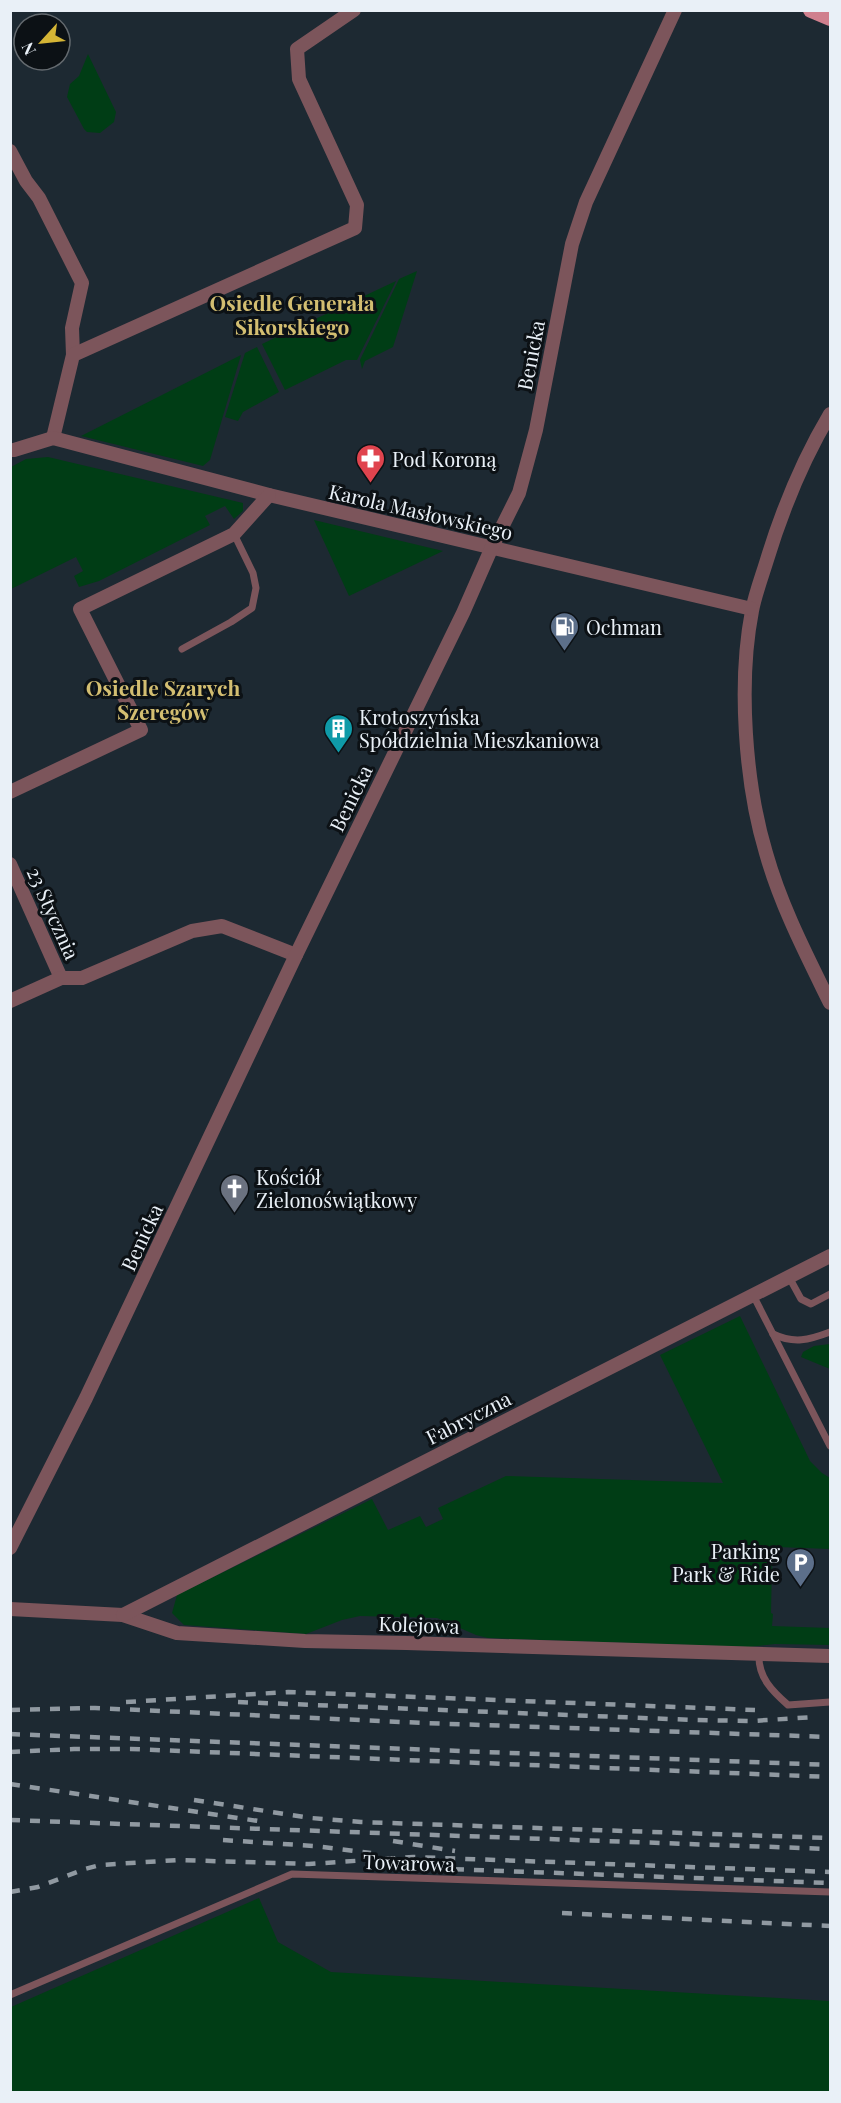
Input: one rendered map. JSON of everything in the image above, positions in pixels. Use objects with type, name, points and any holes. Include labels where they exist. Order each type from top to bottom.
[{"type":"main road","points":[[811,10],[831,18]]},
{"type":"street","points":[[73,355],[355,228],[357,205],[299,79],[297,49],[354,10]]},
{"type":"street","name":"Benicka","points":[[10,1548],[91,1388],[296,955],[519,493],[533,440],[572,244],[586,202],[675,10]]},
{"type":"street","points":[[10,151],[26,182],[39,198],[82,283],[72,328],[73,355],[53,438],[14,450]]},
{"type":"street","points":[[831,414],[816,438],[780,517],[752,609],[747,646],[745,695],[756,813],[766,853],[783,904],[831,1003]]},
{"type":"street","name":"Karola Masłowskiego","points":[[53,438],[269,495],[752,609]]},
{"type":"street","points":[[10,792],[141,730],[80,609],[234,534],[269,495]]},
{"type":"street","name":"23 Stycznia","points":[[10,864],[61,978]]},
{"type":"street","points":[[10,1001],[61,978],[82,978],[192,931],[222,926],[296,955]]},
{"type":"street","name":"Fabryczna","points":[[123,1615],[831,1256]]},
{"type":"street","name":"Kolejowa","points":[[10,1610],[123,1615],[177,1633],[305,1641],[406,1642],[831,1656]]},
{"type":"lane","points":[[182,649],[252,608],[256,588],[253,573],[234,534]]},
{"type":"lane","points":[[789,1277],[801,1299],[811,1304],[831,1294]]},
{"type":"lane","points":[[753,1295],[831,1446]]},
{"type":"lane","points":[[772,1334],[782,1339],[799,1342],[831,1332]]},
{"type":"lane","points":[[759,1655],[758,1668],[772,1691],[788,1704],[831,1702]]},
{"type":"lane","name":"Towarowa","points":[[10,1995],[292,1874],[831,1892]]},
{"type":"green space","points":[[88,54],[116,112],[114,122],[100,133],[87,132],[84,129],[67,97],[70,84],[79,76]]},
{"type":"green space","points":[[417,271],[393,347],[365,361],[362,369],[360,360],[399,279]]},
{"type":"green space","points":[[396,281],[357,360],[346,360],[285,390],[262,344]]},
{"type":"green space","points":[[257,347],[279,392],[243,412],[238,421],[225,417],[245,353]]},
{"type":"green space","points":[[241,355],[210,460],[203,466],[81,436]]},
{"type":"green space","points":[[48,457],[243,503],[243,511],[234,519],[225,506],[205,516],[210,525],[99,581],[79,587],[74,576],[83,571],[76,557],[11,589],[11,467],[26,459]]},
{"type":"green space","points":[[314,520],[443,551],[349,596]]},
{"type":"green space","points":[[740,1316],[810,1461],[830,1478],[830,1549],[777,1547],[776,1560],[772,1560],[772,1626],[830,1628],[830,1645],[775,1644],[749,1647],[488,1638],[437,1618],[360,1616],[342,1620],[306,1634],[184,1625],[172,1613],[177,1595],[372,1499],[388,1530],[420,1516],[426,1527],[443,1519],[438,1508],[506,1476],[723,1483],[660,1355]]},
{"type":"green space","points":[[830,1344],[830,1369],[801,1357],[803,1352],[814,1346]]},
{"type":"green space","points":[[259,1898],[278,1942],[331,1972],[830,2001],[830,2092],[11,2092],[11,2007]]},
{"type":"railway","points":[[126,1702],[288,1692],[755,1710]]},
{"type":"railway","points":[[238,1702],[695,1720],[752,1721],[815,1717]]},
{"type":"railway","points":[[10,1710],[95,1708],[424,1723],[830,1737]]},
{"type":"railway","points":[[10,1734],[830,1765]]},
{"type":"railway","points":[[10,1752],[131,1749],[830,1777]]},
{"type":"railway","points":[[10,1784],[265,1822]]},
{"type":"railway","points":[[194,1800],[311,1818],[361,1822],[830,1838]]},
{"type":"railway","points":[[10,1820],[830,1849]]},
{"type":"railway","points":[[223,1840],[314,1846],[371,1853]]},
{"type":"railway","points":[[393,1841],[455,1851]]},
{"type":"railway","points":[[10,1892],[38,1887],[100,1865],[178,1860],[309,1864],[413,1857],[830,1872]]},
{"type":"railway","points":[[394,1867],[830,1883]]},
{"type":"railway","points":[[562,1913],[830,1926]]},
{"type":"place","name":"Pod Koroną","points":[[371,484]]},
{"type":"place","name":"Ochman","points":[[565,652]]},
{"type":"place","name":"Krotoszyńska Spółdzielnia Mieszkaniowa","points":[[338,754]]},
{"type":"place","name":"Kościół Zielonoświątkowy","points":[[235,1214]]},
{"type":"place","name":"Parking Park & Ride","points":[[801,1588]]},
{"type":"district","name":"Osiedle Generała Sikorskiego","points":[[292,314]]},
{"type":"district","name":"Osiedle Szarych Szeregów","points":[[163,699]]}]
